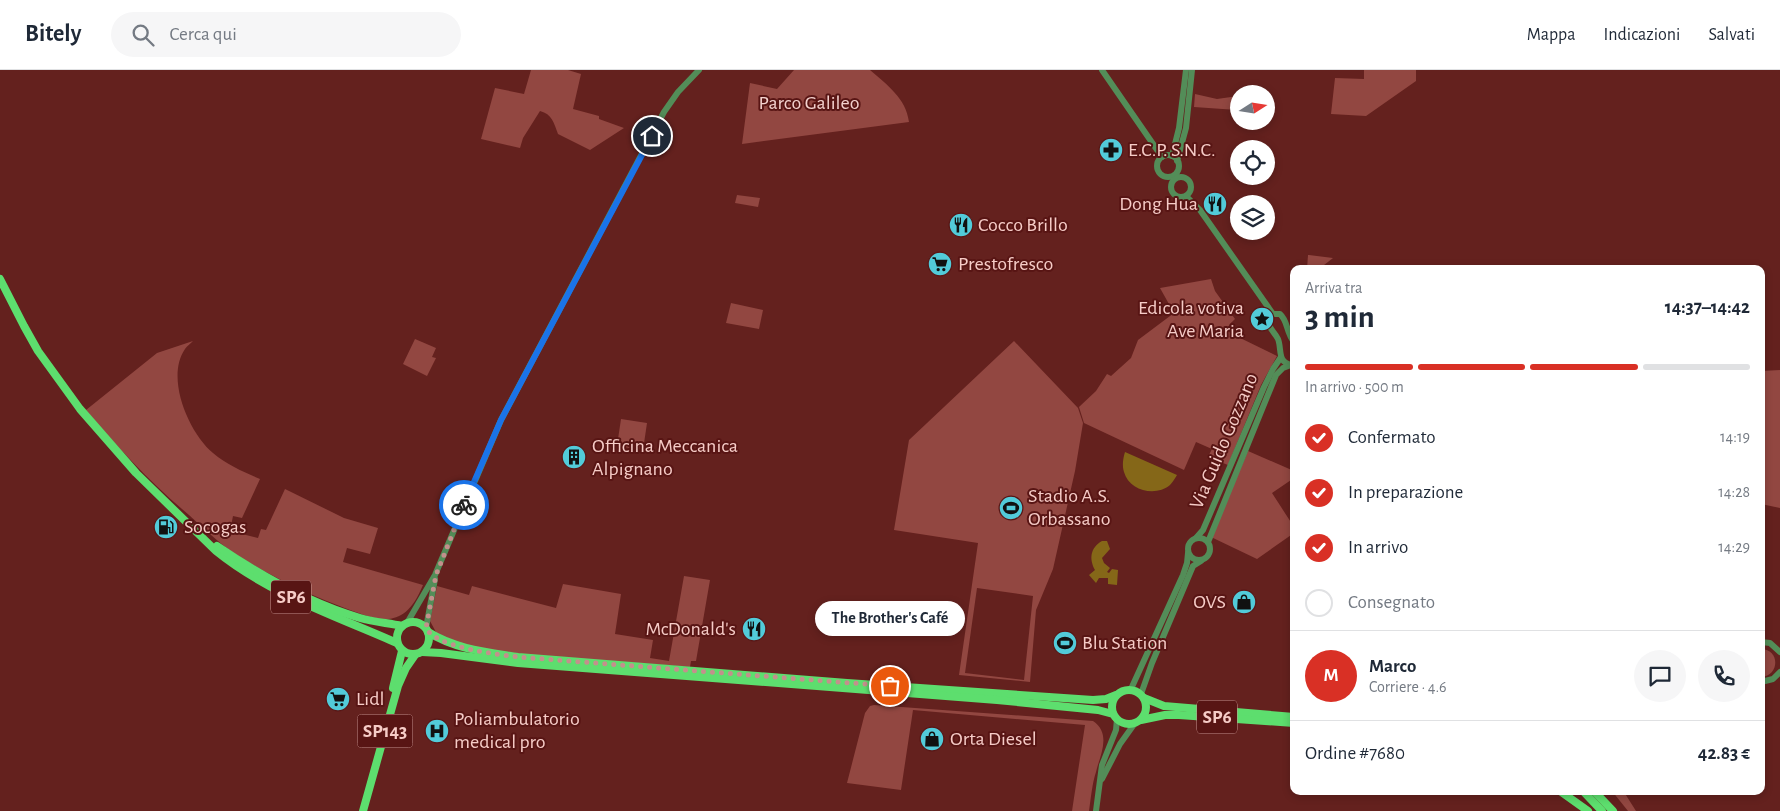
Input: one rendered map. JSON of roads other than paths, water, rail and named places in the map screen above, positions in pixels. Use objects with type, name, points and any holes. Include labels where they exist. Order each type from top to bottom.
[{"type":"main road","name":"SP6","points":[[0,279],[38,351],[80,409],[136,473],[226,559],[276,589],[310,606],[397,643]]},
{"type":"main road","name":"SP6","points":[[197,532],[277,582],[312,600],[361,618],[404,624],[417,622],[442,641],[471,650],[518,657],[1093,700],[1106,699],[1131,689],[1164,706],[1290,717]]},
{"type":"main road","points":[[402,651],[397,643],[397,634],[404,624]]},
{"type":"main road","points":[[419,653],[428,643],[427,630]]},
{"type":"main road","name":"SP6","points":[[402,651],[411,655],[419,653],[581,668],[997,700],[1098,710],[1115,717],[1125,724],[1165,715],[1290,724]]},
{"type":"main road","name":"SP143","points":[[361,811],[402,651]]},
{"type":"main road","name":"SP143","points":[[361,811],[398,686],[406,668],[419,653]]},
{"type":"main road","points":[[1115,717],[1112,704],[1116,695]]},
{"type":"main road","points":[[1138,721],[1144,716],[1146,707],[1142,696]]},
{"type":"main road","points":[[1566,795],[1588,811]]},
{"type":"main road","points":[[1587,795],[1602,811]]},
{"type":"main road","points":[[1598,795],[1612,811]]},
{"type":"street","points":[[404,624],[436,575],[501,420],[669,103],[699,70]]},
{"type":"street","points":[[1102,70],[1162,157]]},
{"type":"street","points":[[1172,156],[1180,128],[1186,70]]},
{"type":"street","points":[[1179,174],[1178,161],[1186,128],[1192,70]]},
{"type":"street","points":[[1162,157],[1172,156],[1178,161]]},
{"type":"street","points":[[1162,157],[1158,164],[1158,171],[1162,176],[1170,180]]},
{"type":"street","points":[[1170,180],[1179,174]]},
{"type":"street","points":[[1170,180],[1171,189],[1174,194],[1178,197],[1186,196],[1191,190],[1190,183],[1179,174]]},
{"type":"street","points":[[1186,196],[1200,210],[1273,314]]},
{"type":"street","points":[[1290,336],[1283,316],[1276,313],[1273,314],[1269,318],[1269,324],[1278,340],[1281,357],[1285,362],[1290,364]]},
{"type":"street","name":"Via Guido Gozzano","points":[[1196,538],[1203,530],[1273,369],[1281,357]]},
{"type":"street","name":"Via Guido Gozzano","points":[[1208,542],[1276,375],[1283,368],[1290,366]]},
{"type":"street","points":[[1131,689],[1183,575],[1187,563],[1189,544],[1196,538],[1202,538],[1208,542],[1210,548],[1209,555],[1193,566],[1152,663],[1142,696]]},
{"type":"street","points":[[1188,553],[1193,559],[1201,561]]},
{"type":"street","points":[[427,630],[436,575]]},
{"type":"street","points":[[1765,642],[1780,644]]},
{"type":"street","points":[[1770,643],[1780,652]]},
{"type":"street","points":[[1765,681],[1773,679],[1780,672]]},
{"type":"street","points":[[1096,811],[1102,765],[1116,730],[1115,717]]},
{"type":"street","points":[[1101,782],[1120,744],[1138,721]]},
{"type":"place","name":"E.C.P. S.N.C.","points":[[1111,150]]},
{"type":"place","name":"Dong Hua","points":[[1215,204]]},
{"type":"place","name":"Cocco Brillo","points":[[961,225]]},
{"type":"place","name":"Prestofresco","points":[[940,264]]},
{"type":"place","name":"Edicola votiva Ave Maria","points":[[1262,319]]},
{"type":"place","name":"Officina Meccanica Alpignano","points":[[574,457]]},
{"type":"place","name":"Stadio A.S. Orbassano","points":[[1011,508]]},
{"type":"place","name":"Socogas","points":[[166,527]]},
{"type":"place","name":"OVS","points":[[1244,602]]},
{"type":"place","name":"McDonald's","points":[[754,629]]},
{"type":"place","name":"Blu Station","points":[[1065,643]]},
{"type":"place","name":"The Brother's Café","points":[[890,686]]},
{"type":"place","name":"Lidl","points":[[338,699]]},
{"type":"place","name":"Poliambulatorio medical pro","points":[[437,731]]},
{"type":"place","name":"Orta Diesel","points":[[932,739]]},
{"type":"park label","name":"Parco Galileo","points":[[809,103]]}]
